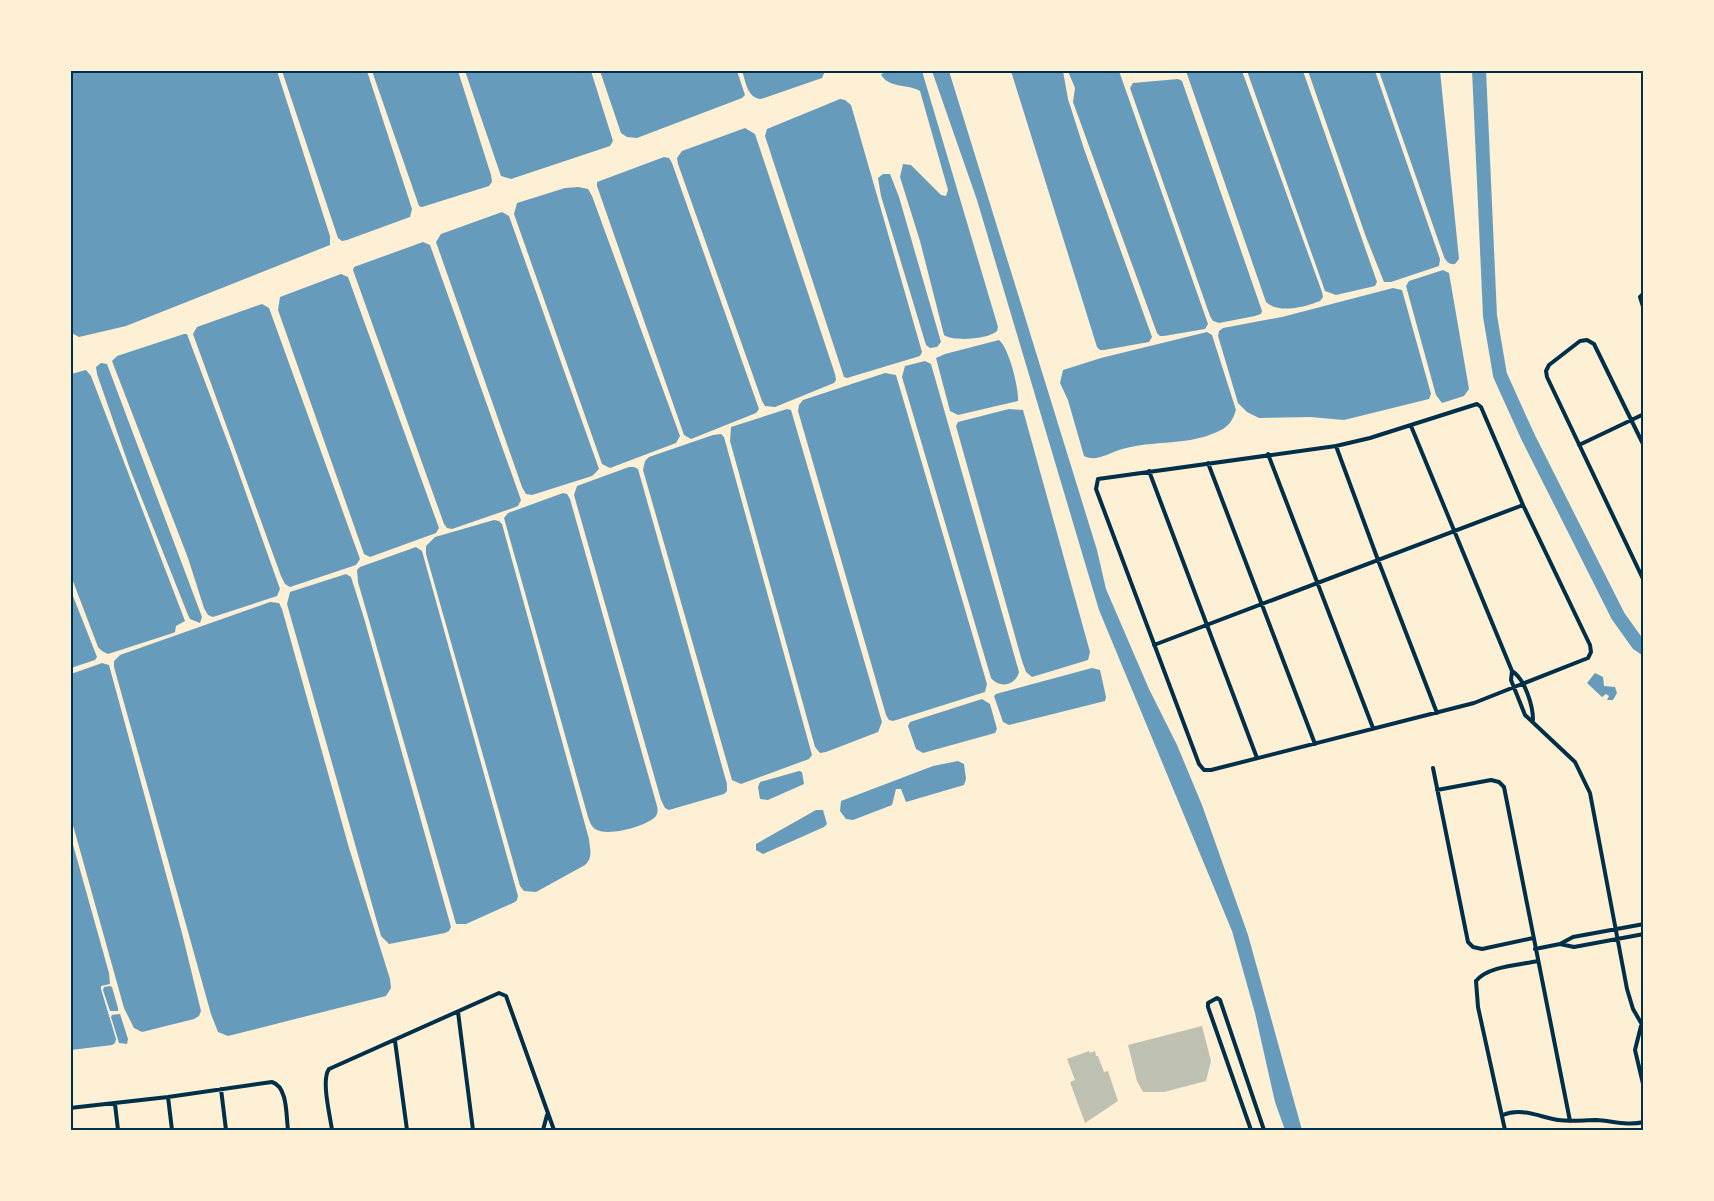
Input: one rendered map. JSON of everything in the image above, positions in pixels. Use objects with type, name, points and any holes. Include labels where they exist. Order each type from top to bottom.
[{"type":"street","points":[[1644,292],[1640,297],[1644,310]]},
{"type":"street","points":[[1644,446],[1594,344],[1587,340],[1580,340],[1549,365],[1546,371],[1547,377],[1644,580]]},
{"type":"street","points":[[1472,405],[1481,406],[1522,505],[1590,645],[1591,652],[1588,658],[1474,703],[1204,770],[1199,764],[1095,485],[1098,479],[1336,446],[1411,426],[1472,405]]},
{"type":"street","points":[[1579,445],[1644,414]]},
{"type":"street","points":[[1411,426],[1512,671],[1513,687],[1525,715],[1567,752],[1583,776],[1590,794],[1630,999],[1642,1026],[1635,1050],[1644,1088]]},
{"type":"street","points":[[1336,446],[1437,713]]},
{"type":"street","points":[[1269,454],[1373,729]]},
{"type":"street","points":[[1208,463],[1315,744]]},
{"type":"street","points":[[1149,471],[1257,758]]},
{"type":"street","points":[[1154,645],[1522,505]]},
{"type":"street","points":[[1512,671],[1519,675],[1533,712],[1533,720]]},
{"type":"street","points":[[1433,768],[1468,942],[1473,947],[1482,949],[1533,938]]},
{"type":"street","points":[[1437,790],[1491,780],[1499,782],[1504,787],[1570,1121]]},
{"type":"street","points":[[1536,949],[1560,944],[1573,937],[1644,924]]},
{"type":"street","points":[[1560,944],[1574,947],[1644,934]]},
{"type":"street","points":[[1505,1131],[1478,1007],[1476,981],[1480,976],[1491,971],[1538,961]]},
{"type":"street","points":[[332,1131],[326,1082],[327,1071],[333,1066],[395,1041],[494,994],[506,996],[554,1131]]},
{"type":"street","points":[[1251,1131],[1208,1007],[1208,1003],[1217,998],[1220,1000],[1264,1131]]},
{"type":"street","points":[[458,1012],[473,1131]]},
{"type":"street","points":[[395,1041],[406,1131]]},
{"type":"street","points":[[70,1108],[168,1097],[267,1081],[276,1083],[282,1090],[288,1131]]},
{"type":"street","points":[[221,1089],[226,1131]]},
{"type":"street","points":[[168,1097],[172,1131]]},
{"type":"street","points":[[115,1104],[118,1131]]},
{"type":"street","points":[[1503,1115],[1525,1112],[1570,1121],[1598,1120],[1622,1124],[1644,1122]]},
{"type":"street","points":[[543,1131],[548,1115]]},
{"type":"water","points":[[742,70],[825,71],[822,78],[761,99],[750,93]]},
{"type":"water","points":[[894,70],[922,71],[998,327],[993,334],[963,339],[944,335],[920,241],[900,177],[903,164],[911,165],[941,195],[946,196],[948,190],[920,91],[888,82],[881,74]]},
{"type":"water","points":[[70,71],[277,71],[330,236],[330,245],[126,326],[79,337],[70,332]]},
{"type":"water","points":[[282,71],[367,71],[412,209],[410,217],[347,240],[342,241],[338,238]]},
{"type":"water","points":[[372,71],[458,71],[491,175],[492,182],[489,186],[419,206]]},
{"type":"water","points":[[465,71],[591,71],[613,141],[610,146],[511,179],[501,176]]},
{"type":"water","points":[[600,71],[737,71],[745,95],[637,138],[627,137],[621,133]]},
{"type":"water","points":[[932,71],[949,71],[1097,550],[1106,589],[1202,805],[1248,935],[1302,1130],[1285,1130],[1275,1102],[1255,1013],[1232,931],[1099,610],[977,200]]},
{"type":"water","points":[[1011,71],[1063,71],[1068,99],[1084,149],[1152,337],[1149,342],[1104,350],[1097,347]]},
{"type":"water","points":[[1068,71],[1119,71],[1208,324],[1205,329],[1164,336],[1157,333],[1073,102],[1075,88]]},
{"type":"water","points":[[1186,71],[1242,71],[1322,292],[1323,297],[1320,301],[1285,309],[1271,306],[1266,302]]},
{"type":"water","points":[[1247,71],[1303,71],[1377,282],[1375,286],[1336,295],[1325,291]]},
{"type":"water","points":[[1308,71],[1375,71],[1440,259],[1439,266],[1391,282],[1384,282]]},
{"type":"water","points":[[1379,71],[1440,71],[1459,259],[1455,264],[1449,263],[1444,256]]},
{"type":"water","points":[[1178,79],[1182,81],[1262,311],[1261,314],[1219,323],[1213,321],[1210,316],[1130,88],[1133,83]]},
{"type":"water","points":[[840,99],[851,105],[922,352],[920,356],[847,378],[844,377],[765,136],[767,129]]},
{"type":"water","points":[[745,128],[755,134],[836,380],[834,383],[775,407],[765,406],[762,401],[677,158],[682,151]]},
{"type":"water","points":[[664,157],[669,158],[672,163],[759,409],[756,413],[691,439],[684,435],[597,186],[597,182]]},
{"type":"water","points":[[883,174],[890,174],[899,197],[941,342],[937,347],[930,348],[926,345],[881,196],[878,178]]},
{"type":"water","points":[[565,188],[588,189],[592,196],[680,436],[676,443],[610,468],[602,464],[514,214],[517,203]]},
{"type":"water","points":[[502,212],[509,216],[599,469],[592,476],[532,495],[526,494],[522,487],[436,242],[441,234]]},
{"type":"water","points":[[423,242],[430,245],[521,500],[518,506],[452,529],[447,528],[444,524],[353,270],[354,267]]},
{"type":"water","points":[[1443,270],[1449,273],[1469,389],[1464,396],[1442,403],[1436,395],[1406,286],[1409,281]]},
{"type":"water","points":[[341,274],[348,277],[439,528],[436,533],[370,557],[364,554],[278,310],[280,297]]},
{"type":"water","points":[[1393,288],[1402,290],[1431,394],[1429,399],[1344,420],[1310,417],[1259,418],[1247,412],[1238,403],[1218,336],[1219,331],[1223,328],[1282,317]]},
{"type":"water","points":[[262,304],[269,308],[360,559],[356,565],[290,587],[285,584],[281,576],[193,334],[197,327]]},
{"type":"water","points":[[1207,332],[1212,335],[1236,410],[1228,425],[1211,435],[1185,441],[1132,447],[1097,458],[1084,456],[1068,400],[1060,383],[1063,370],[1101,358]]},
{"type":"water","points":[[187,334],[280,589],[277,596],[213,617],[208,615],[204,608],[188,558],[112,361],[117,356]]},
{"type":"water","points":[[999,340],[1003,344],[1013,369],[1018,401],[958,415],[950,411],[936,358]]},
{"type":"water","points":[[925,361],[931,364],[1019,672],[1011,683],[999,684],[991,678],[902,377],[905,366]]},
{"type":"water","points":[[101,363],[107,364],[202,617],[200,623],[190,619],[188,615],[130,469],[97,374],[96,367]]},
{"type":"water","points":[[86,370],[91,376],[185,621],[176,626],[173,633],[108,654],[98,647],[71,576],[71,374]]},
{"type":"water","points":[[885,373],[896,375],[987,684],[985,692],[893,721],[889,720],[886,715],[798,411],[803,400]]},
{"type":"water","points":[[787,409],[791,410],[882,722],[878,732],[820,753],[815,747],[730,441],[731,427]]},
{"type":"water","points":[[1009,409],[1023,410],[1090,652],[1088,660],[1032,677],[1026,672],[1022,661],[956,426],[958,422]]},
{"type":"water","points":[[721,434],[724,437],[812,755],[809,759],[741,784],[732,780],[643,470],[645,461],[649,457]]},
{"type":"water","points":[[629,467],[638,469],[727,784],[727,791],[724,794],[669,810],[665,808],[661,800],[574,495],[577,486]]},
{"type":"water","points":[[563,493],[567,494],[570,499],[657,808],[654,818],[634,828],[601,831],[595,829],[588,817],[504,518],[508,513]]},
{"type":"water","points":[[494,520],[502,524],[590,846],[590,856],[585,865],[536,892],[524,891],[520,886],[426,554],[426,546],[435,537]]},
{"type":"water","points":[[416,547],[422,551],[518,896],[515,902],[466,924],[456,924],[358,582],[357,570],[360,567]]},
{"type":"water","points":[[346,574],[351,577],[364,618],[451,927],[445,933],[389,944],[381,936],[287,604],[290,592]]},
{"type":"water","points":[[71,591],[97,657],[95,660],[71,668]]},
{"type":"water","points":[[270,602],[279,603],[282,609],[391,988],[386,996],[228,1036],[218,1032],[211,1014],[114,661],[120,655]]},
{"type":"water","points":[[102,663],[109,665],[201,1011],[194,1019],[142,1032],[134,1028],[124,1008],[71,818],[71,674]]},
{"type":"water","points":[[1092,668],[1100,670],[1105,701],[1009,725],[1003,722],[994,696],[996,694]]},
{"type":"water","points":[[1595,673],[1603,677],[1604,686],[1615,687],[1617,693],[1613,700],[1607,700],[1609,696],[1606,694],[1602,697],[1587,683]]},
{"type":"water","points":[[982,699],[990,704],[997,729],[995,733],[923,753],[916,749],[908,726],[910,722]]},
{"type":"water","points":[[958,761],[964,764],[966,779],[964,785],[906,802],[901,789],[896,789],[892,805],[853,820],[846,819],[840,811],[841,801],[933,766]]},
{"type":"water","points":[[802,772],[804,784],[768,800],[760,799],[758,787],[760,782]]},
{"type":"water","points":[[816,810],[823,810],[827,824],[824,827],[763,854],[756,850],[756,844]]},
{"type":"water","points":[[70,834],[109,973],[110,984],[101,986],[101,989],[116,1039],[112,1045],[71,1050]]},
{"type":"water","points":[[110,986],[118,1011],[110,1011],[103,990],[104,987]]},
{"type":"water","points":[[120,1014],[128,1039],[127,1044],[119,1043],[111,1017]]},
{"type":"building","points":[[1202,1026],[1211,1061],[1206,1081],[1164,1092],[1143,1092],[1137,1081],[1128,1045]]},
{"type":"building","points":[[1089,1051],[1090,1053],[1095,1051],[1104,1072],[1108,1071],[1118,1101],[1085,1123],[1070,1082],[1075,1080],[1067,1059]]},
{"type":"waterway","points":[[1479,70],[1490,316],[1500,375],[1528,437],[1618,616],[1638,644],[1644,648]]}]
